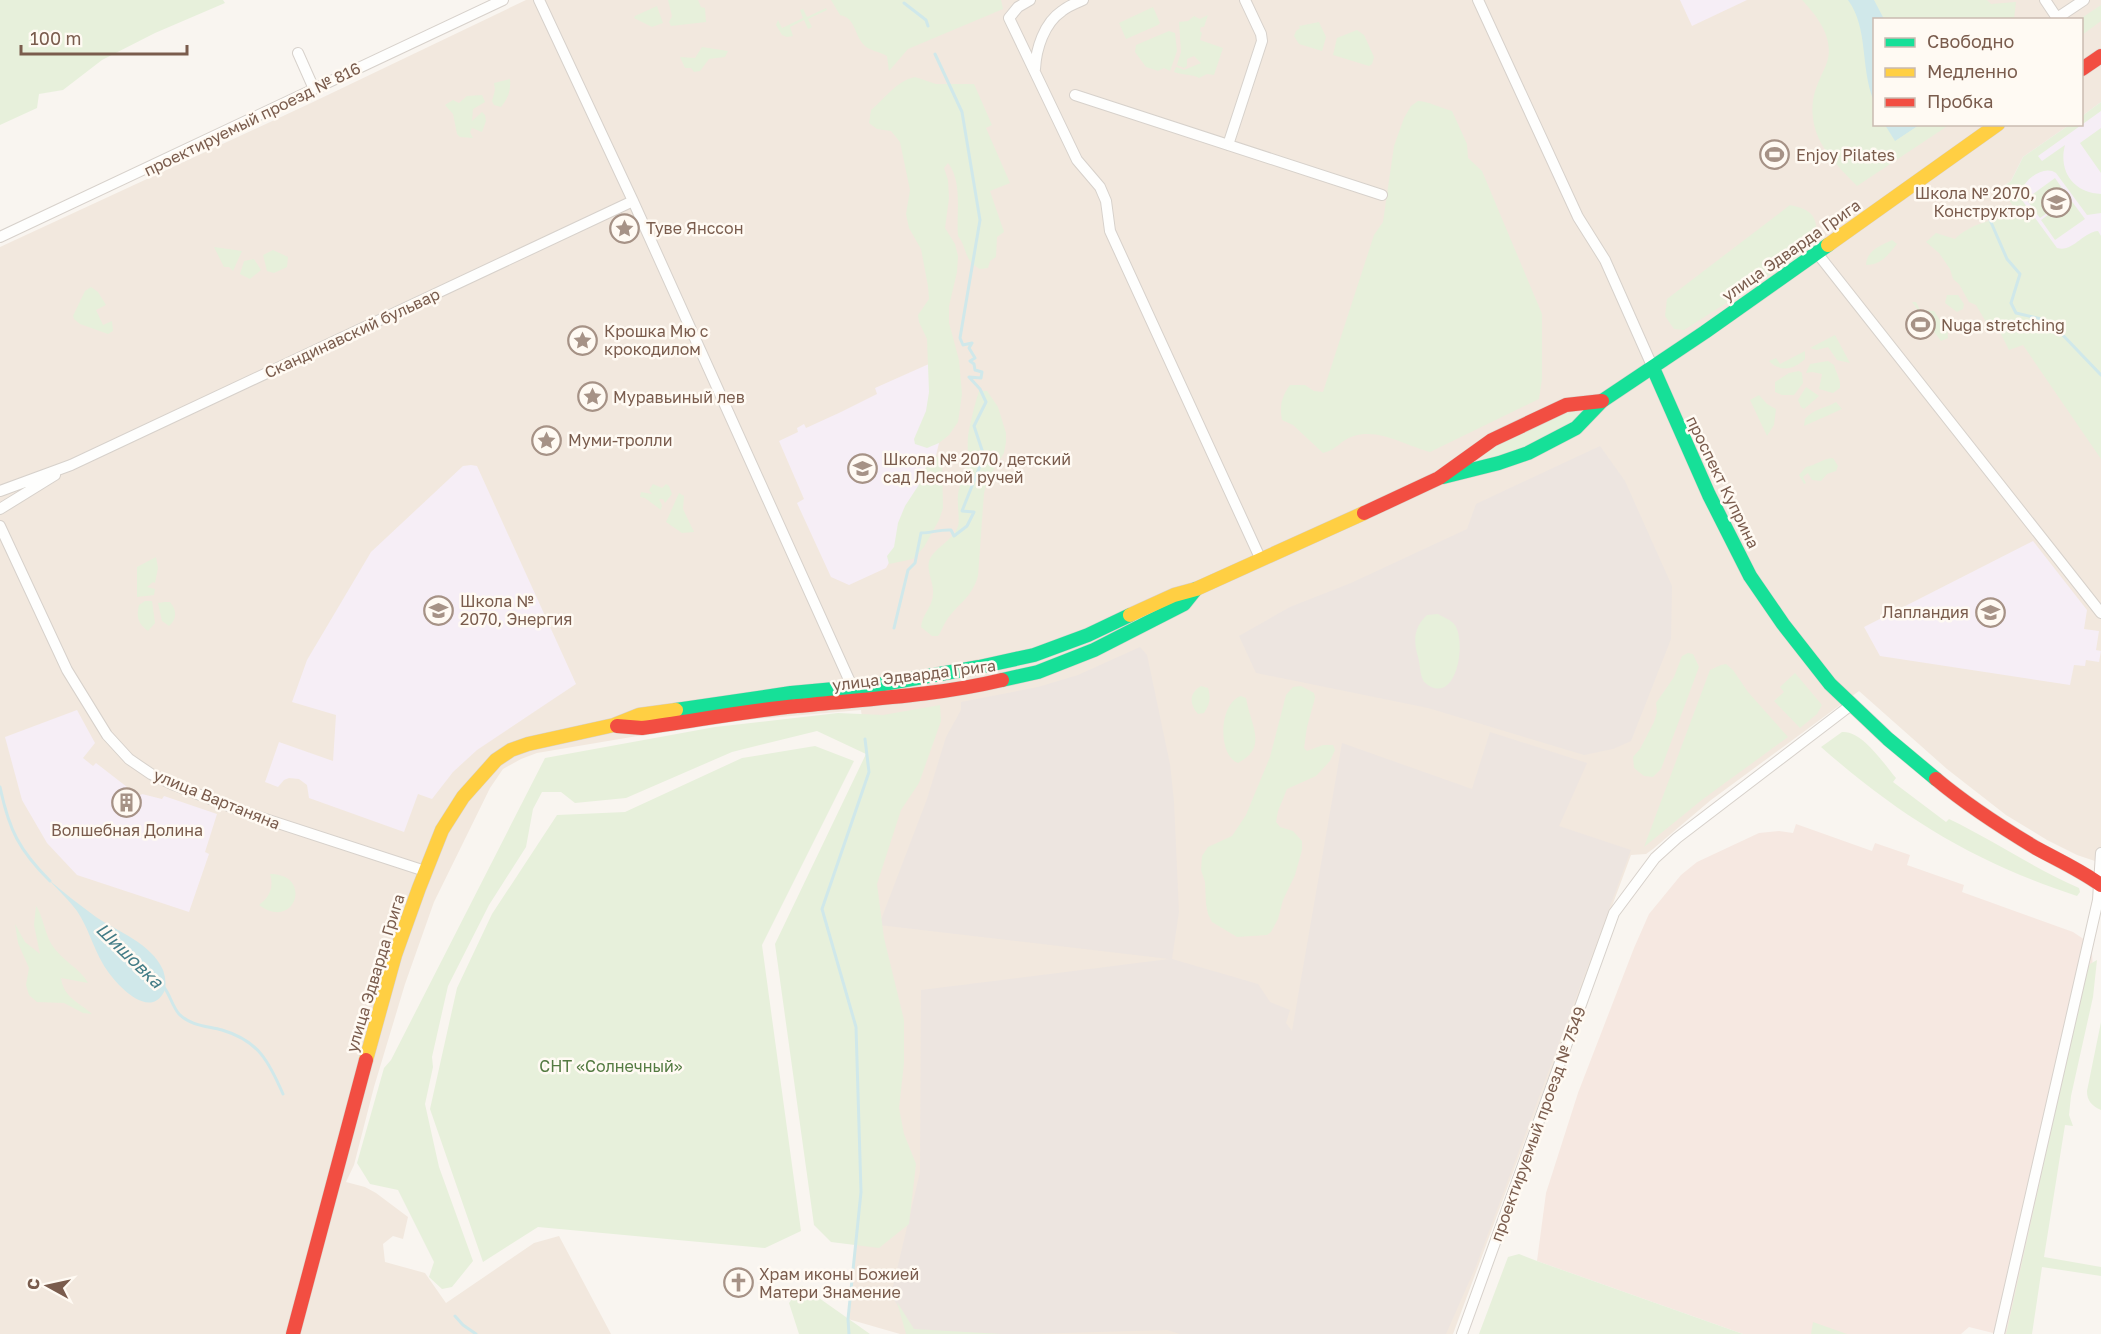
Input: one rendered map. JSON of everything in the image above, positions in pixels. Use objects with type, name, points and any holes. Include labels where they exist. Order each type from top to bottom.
[{"type":"street","name":"проектируемый проезд № 816","points":[[0,237],[503,0]]},
{"type":"street","points":[[539,0],[633,201],[857,700]]},
{"type":"street","points":[[1030,0],[1009,18],[1077,159],[1100,187],[1106,201],[1110,231],[1262,560]]},
{"type":"street","points":[[1035,70],[1038,46],[1052,21],[1064,9],[1083,0]]},
{"type":"street","points":[[1228,144],[1261,44],[1261,34],[1245,0]]},
{"type":"street","name":"проспект Куприна","points":[[1478,0],[1578,217],[1605,260],[1709,495],[1750,576],[1795,640],[1830,684],[1851,705],[1909,759],[1961,800],[2037,848],[2100,879]]},
{"type":"street","points":[[2045,0],[2057,18],[2084,0]]},
{"type":"street","points":[[297,53],[314,89]]},
{"type":"street","points":[[2083,68],[2101,56]]},
{"type":"street","points":[[1075,95],[1382,195]]},
{"type":"street","name":"улица Эдварда Грига","points":[[1439,477],[1472,471],[1528,453],[1576,428],[1602,402],[1995,126]]},
{"type":"street","name":"Скандинавский бульвар","points":[[0,490],[71,465],[633,201]]},
{"type":"street","points":[[1817,253],[2101,613]]},
{"type":"street","name":"улица Эдварда Грига","points":[[293,1334],[395,955],[442,830],[463,796],[496,760],[511,750],[528,744],[614,725],[639,715],[791,693],[878,685],[980,668],[1035,655],[1088,635],[1174,595],[1196,589],[1262,560],[1439,477],[1492,440],[1566,405],[1602,402]]},
{"type":"street","name":"Скандинавский бульвар","points":[[0,509],[12,504],[71,465]]},
{"type":"street","name":"улица Вартаняна","points":[[0,526],[67,670],[107,735],[129,759],[151,774],[174,785],[244,812],[425,871]]},
{"type":"street","name":"улица Эдварда Грига","points":[[614,725],[642,728],[794,706],[982,685],[1038,672],[1094,650],[1184,604],[1196,589]]},
{"type":"street","name":"проектируемый проезд № 7549","points":[[1462,1334],[1614,914],[1655,858],[1677,838],[1851,705]]},
{"type":"street","points":[[1999,1334],[2098,900],[2101,853]]},
{"type":"shaded area","points":[[526,0],[2101,0],[2101,863],[2077,855],[2047,840],[2006,815],[1947,769],[1859,691],[1711,800],[1653,849],[1646,854],[1631,855],[1453,1334],[900,1334],[848,1319],[861,1192],[869,772],[861,710],[720,722],[537,753],[503,769],[490,788],[434,902],[405,984],[374,1087],[354,1165],[346,1182],[365,1187],[376,1193],[408,1217],[403,1239],[393,1236],[383,1244],[385,1262],[425,1273],[446,1303],[534,1243],[559,1236],[611,1334],[0,1334],[0,247],[311,103]]},
{"type":"shaded area","points":[[1680,0],[1747,0],[1692,26]]},
{"type":"shaded area","name":"Школа № 2070, Конструктор","points":[[2101,102],[2101,313],[2002,187],[2011,181],[2023,157],[2068,126],[2083,126],[2083,115]]},
{"type":"shaded area","name":"Школа № 2070, детский сад Лесной ручей","points":[[949,355],[939,443],[926,496],[886,568],[849,585],[831,577],[797,503],[804,499],[779,441],[798,432],[797,428],[804,424],[806,428],[877,394],[875,388]]},
{"type":"shaded area","points":[[1600,446],[1625,481],[1672,586],[1671,639],[1631,741],[1613,749],[1584,755],[1428,708],[1256,673],[1239,636],[1290,607],[1351,583],[1467,529],[1476,504]]},
{"type":"shaded area","name":"Школа № 2070, Энергия","points":[[463,466],[477,466],[576,684],[477,750],[453,772],[432,799],[418,794],[404,832],[309,798],[307,785],[299,779],[289,778],[278,787],[265,782],[279,742],[333,761],[336,715],[292,702],[307,660],[371,552]]},
{"type":"shaded area","name":"Лапландия","points":[[2033,541],[2087,610],[2084,629],[2099,631],[2096,650],[2101,651],[2099,662],[2086,660],[2085,666],[2074,665],[2070,685],[1880,656],[1864,627]]},
{"type":"shaded area","points":[[1140,647],[1147,655],[1170,764],[1174,802],[1179,912],[1172,959],[1258,984],[1270,1002],[1290,1010],[1286,1023],[1292,1031],[1342,743],[1472,789],[1490,732],[1587,763],[1559,826],[1631,850],[1476,1266],[1446,1334],[1180,1334],[1167,1330],[915,1334],[891,1295],[920,1172],[921,990],[1169,959],[879,925],[927,799],[946,737],[961,710],[961,702],[1038,687],[1078,675]]},
{"type":"shaded area","points":[[77,710],[95,743],[83,758],[93,766],[96,763],[127,788],[141,795],[162,799],[164,796],[217,814],[205,852],[209,854],[189,912],[77,875],[47,843],[22,800],[5,737]]},
{"type":"shaded area","points":[[1796,824],[1872,851],[1875,843],[1910,855],[1907,865],[1964,885],[1962,892],[2073,932],[2085,940],[2092,954],[2093,969],[2010,1334],[1997,1334],[1969,1327],[1961,1334],[1743,1334],[1537,1261],[1546,1193],[1578,1093],[1649,914],[1681,875],[1697,862],[1759,833],[1779,831],[1793,833]]},
{"type":"green space","points":[[0,0],[223,0],[225,3],[155,33],[102,60],[63,90],[39,94],[37,108],[0,125]]},
{"type":"green space","points":[[668,0],[698,0],[701,7],[705,8],[706,22],[671,26],[669,22],[672,16]]},
{"type":"green space","points":[[831,0],[1001,0],[1003,9],[908,49],[889,71],[887,56],[864,45],[852,23],[840,15]]},
{"type":"green space","points":[[1802,0],[1987,0],[1991,4],[2016,2],[2014,18],[1873,18],[1873,126],[1947,126],[1857,186],[1823,147],[1815,128],[1812,110],[1814,97],[1826,65],[1829,47],[1824,30]]},
{"type":"green space","points":[[2101,5],[2101,21],[2083,34],[2082,18]]},
{"type":"green space","points":[[657,6],[663,23],[652,27],[634,18],[635,16]]},
{"type":"green space","points":[[1153,7],[1160,23],[1126,39],[1119,23]]},
{"type":"green space","points":[[826,8],[827,10],[808,19],[812,27],[808,29],[804,20],[790,27],[793,36],[782,35],[776,25],[778,20],[782,28],[803,18],[800,10],[803,9],[807,17]]},
{"type":"green space","points":[[1208,15],[1204,27],[1201,27],[1200,40],[1223,48],[1214,75],[1207,74],[1199,78],[1174,72],[1176,67],[1184,70],[1201,63],[1194,56],[1187,59],[1187,66],[1184,68],[1177,65],[1181,52],[1179,22],[1188,21],[1194,16],[1200,19]]},
{"type":"green space","points":[[1319,22],[1326,37],[1322,51],[1299,44],[1294,36],[1299,26]]},
{"type":"green space","points":[[1357,30],[1364,35],[1374,57],[1369,66],[1333,55],[1337,38]]},
{"type":"green space","points":[[1169,31],[1175,33],[1177,51],[1170,71],[1164,68],[1158,71],[1146,67],[1135,52],[1136,45]]},
{"type":"green space","points":[[702,47],[728,51],[725,57],[709,59],[700,71],[694,72],[691,68],[685,68],[680,57],[695,58]]},
{"type":"green space","points":[[915,77],[936,84],[974,84],[992,125],[986,128],[1010,183],[990,191],[1004,232],[997,237],[996,257],[990,261],[988,268],[980,269],[968,258],[958,236],[956,179],[948,163],[944,168],[948,180],[949,198],[945,228],[955,244],[958,256],[957,272],[949,306],[949,323],[959,360],[962,394],[958,422],[949,435],[939,443],[927,448],[915,444],[914,439],[926,411],[929,392],[927,339],[918,315],[929,299],[928,286],[921,249],[909,228],[906,214],[910,190],[900,142],[891,131],[877,129],[869,123],[871,110],[902,82]]},
{"type":"green space","points":[[510,79],[506,101],[501,107],[494,105],[492,101],[494,83]]},
{"type":"green space","points":[[482,95],[485,102],[473,109],[472,121],[482,112],[485,115],[486,121],[482,132],[472,128],[470,132],[473,138],[460,137],[457,134],[453,114],[445,105],[453,100],[459,103],[467,96]]},
{"type":"green space","points":[[1418,101],[1452,111],[1467,144],[1468,158],[1482,171],[1542,314],[1542,379],[1539,399],[1430,452],[1383,436],[1364,434],[1349,438],[1332,450],[1323,453],[1293,425],[1282,420],[1282,401],[1290,385],[1305,385],[1314,391],[1323,392],[1374,235],[1383,222],[1394,146],[1404,118],[1411,106]]},
{"type":"green space","points":[[2101,102],[2101,111],[2083,124],[2083,115]]},
{"type":"green space","points":[[2068,126],[2080,126],[2038,156],[2042,161],[2065,145],[2064,164],[2070,179],[2083,190],[2101,194],[2101,213],[2087,215],[2056,173],[2044,171],[2027,182],[2021,194],[2022,200],[2057,248],[2068,248],[2093,232],[2098,231],[2101,236],[2101,459],[2023,345],[2009,350],[1996,324],[1989,327],[1976,305],[1969,302],[1959,284],[1953,279],[1950,269],[1939,253],[1926,242],[1936,233],[1955,239],[1968,229],[1985,222],[2019,217],[2002,187],[2011,181],[2023,157]]},
{"type":"green space","points":[[2101,128],[2101,173],[2080,143]]},
{"type":"green space","points":[[2055,178],[2069,198],[2040,218],[2026,199]]},
{"type":"green space","points":[[2070,199],[2085,219],[2055,240],[2041,220]]},
{"type":"green space","points":[[1790,205],[1804,209],[1812,215],[1815,219],[1817,239],[1800,256],[1684,330],[1674,329],[1665,316],[1667,299]]},
{"type":"green space","points":[[1892,240],[1897,244],[1887,255],[1876,263],[1866,265],[1872,252]]},
{"type":"green space","points":[[214,247],[242,251],[233,271],[229,267],[224,267]]},
{"type":"green space","points":[[273,250],[288,257],[287,267],[274,273],[267,271],[263,255]]},
{"type":"green space","points":[[254,259],[261,270],[250,279],[240,274],[244,261]]},
{"type":"green space","points":[[91,287],[98,292],[106,305],[96,310],[103,325],[112,321],[113,331],[108,334],[80,324],[74,319],[73,316],[85,291]]},
{"type":"green space","points":[[1947,295],[1958,295],[1964,304],[1963,309],[1957,312],[1945,303]]},
{"type":"green space","points":[[1912,302],[1916,302],[1920,310],[1934,311],[1940,320],[1947,324],[1948,338],[1941,341]]},
{"type":"green space","points":[[1835,335],[1850,363],[1837,360],[1828,347],[1817,350],[1810,348]]},
{"type":"green space","points":[[1805,351],[1805,359],[1792,367],[1778,367],[1769,361],[1776,358],[1780,364]]},
{"type":"green space","points":[[1828,361],[1834,365],[1840,382],[1840,388],[1833,393],[1819,389],[1822,374],[1806,373],[1810,364]]},
{"type":"green space","points":[[1799,371],[1802,373],[1803,383],[1794,395],[1782,395],[1775,392],[1775,382],[1789,373]]},
{"type":"green space","points":[[1806,387],[1819,396],[1804,409],[1798,400]]},
{"type":"green space","points":[[979,391],[987,391],[998,407],[1006,433],[1004,453],[988,479],[984,493],[978,576],[975,584],[949,617],[938,636],[932,636],[921,627],[933,598],[928,565],[934,553],[953,535],[958,526],[959,491],[967,464],[968,436]]},
{"type":"green space","points":[[1759,395],[1767,404],[1776,409],[1774,425],[1767,436],[1750,400]]},
{"type":"green space","points":[[1836,402],[1842,409],[1804,426],[1808,415]]},
{"type":"green space","points":[[1575,411],[1579,415],[1576,419],[1530,444],[1504,455],[1485,456],[1501,443],[1527,429]]},
{"type":"green space","points":[[936,456],[942,461],[943,508],[939,520],[924,547],[913,559],[889,564],[887,556],[894,547],[898,523],[905,506],[920,483],[929,459]]},
{"type":"green space","points":[[1833,458],[1838,466],[1836,471],[1827,474],[1821,481],[1812,480],[1808,473],[1803,477],[1806,483],[1804,484],[1799,475],[1806,467]]},
{"type":"green space","points":[[653,484],[662,488],[666,484],[672,494],[665,503],[663,499],[659,499],[662,505],[661,510],[640,497],[641,492],[652,494],[649,490]]},
{"type":"green space","points":[[679,493],[684,496],[683,509],[694,532],[682,533],[666,522]]},
{"type":"green space","points":[[156,557],[158,568],[155,583],[147,587],[155,589],[154,595],[137,597],[137,567]]},
{"type":"green space","points":[[145,601],[152,601],[155,623],[148,631],[140,623],[138,616],[139,605]]},
{"type":"green space","points":[[170,602],[175,611],[175,617],[169,626],[162,621],[158,603]]},
{"type":"green space","points":[[1438,614],[1454,624],[1458,631],[1460,652],[1454,675],[1443,688],[1434,688],[1425,683],[1422,678],[1415,639],[1419,624],[1427,615]]},
{"type":"green space","points":[[1688,653],[1693,654],[1699,667],[1661,769],[1653,777],[1644,776],[1634,768],[1633,757],[1640,749],[1654,722],[1657,712],[1656,703],[1674,677],[1682,656]]},
{"type":"green space","points":[[1726,664],[1788,737],[1703,799],[1644,847],[1710,670]]},
{"type":"green space","points":[[1795,673],[1822,705],[1817,714],[1800,728],[1774,701],[1784,692],[1780,687]]},
{"type":"green space","points":[[1201,686],[1208,688],[1209,701],[1204,713],[1198,714],[1192,703],[1192,695]]},
{"type":"green space","points":[[1301,686],[1314,693],[1315,698],[1304,748],[1307,751],[1323,745],[1333,745],[1335,750],[1330,761],[1316,776],[1287,789],[1278,811],[1276,822],[1280,827],[1293,831],[1302,841],[1302,850],[1278,919],[1267,935],[1237,937],[1212,922],[1208,914],[1205,882],[1201,870],[1202,856],[1208,847],[1232,836],[1246,815],[1270,757],[1286,695],[1293,687]]},
{"type":"green space","points":[[1241,696],[1246,698],[1255,742],[1253,750],[1238,763],[1231,758],[1227,750],[1223,729],[1228,708]]},
{"type":"green space","points":[[940,705],[941,721],[919,783],[901,810],[877,884],[884,938],[904,1020],[904,1063],[899,1108],[904,1134],[916,1164],[909,1224],[879,1248],[831,1242],[814,1225],[775,944],[866,754],[817,731],[732,752],[626,798],[575,803],[561,792],[542,792],[533,809],[526,847],[489,905],[448,986],[432,1057],[433,1067],[425,1104],[439,1167],[473,1261],[452,1287],[442,1289],[429,1277],[434,1262],[398,1190],[370,1184],[357,1163],[384,1068],[391,1060],[545,758],[715,727],[838,713],[883,715]]},
{"type":"green space","points":[[1842,732],[1857,736],[1865,742],[1896,778],[1893,782],[1946,822],[1949,819],[1965,827],[2045,872],[2079,888],[2080,892],[2077,896],[2005,868],[1972,853],[1910,816],[1821,747]]},
{"type":"green space","name":"СНТ «Солнечный»","points":[[815,746],[854,761],[762,945],[801,1231],[765,1248],[538,1227],[483,1262],[430,1109],[457,988],[492,914],[557,815],[625,812],[742,758]]},
{"type":"green space","points":[[270,874],[284,876],[292,883],[295,891],[290,907],[282,912],[272,911],[259,905],[270,891],[272,883]]},
{"type":"green space","points":[[36,906],[52,945],[88,983],[61,978],[66,991],[73,1000],[92,1014],[83,1013],[64,1003],[37,1002],[29,995],[26,985],[29,968],[18,943],[15,924],[25,942],[40,954],[34,925]]},
{"type":"green space","points":[[2097,960],[2093,997],[2071,1096],[2069,1115],[2073,1126],[2065,1125],[2044,1257],[2101,1267],[2101,1276],[2042,1267],[2032,1334],[2006,1334],[2087,969]]},
{"type":"green space","points":[[2101,1022],[2101,1110],[2091,1103],[2087,1091]]},
{"type":"green space","points":[[1519,1254],[1743,1334],[1479,1334],[1508,1257]]},
{"type":"green space","points":[[802,1286],[870,1334],[799,1334],[789,1303]]},
{"type":"green space","points":[[897,1302],[914,1329],[1002,1334],[906,1334]]},
{"type":"green space","points":[[1813,1322],[1847,1334],[1811,1334]]},
{"type":"water","points":[[1848,0],[1874,0],[1883,18],[1873,18],[1873,98],[1867,76],[1862,36],[1855,11]]},
{"type":"water","points":[[1886,126],[1918,126],[1895,141]]},
{"type":"water","points":[[49,880],[96,917],[151,952],[163,970],[165,978],[164,992],[157,1000],[149,1003],[140,1001],[122,988],[99,957],[77,911]]},
{"type":"waterway","points":[[904,3],[926,20],[928,26]]},
{"type":"waterway","points":[[894,628],[908,570],[915,563],[921,533],[951,530],[954,536],[967,526],[974,512],[962,511],[984,456],[974,426],[986,402],[980,389],[969,377],[981,378],[982,372],[975,370],[974,364],[970,361],[975,358],[969,348],[972,343],[963,345],[960,338],[980,220],[962,112],[935,54]]},
{"type":"waterway","points":[[1990,220],[2007,259],[2020,274],[2011,303],[2016,313],[2041,319],[2056,328],[2101,375]]},
{"type":"waterway","points":[[849,1334],[848,1319],[861,1192],[856,1027],[822,909],[869,772],[865,739]]},
{"type":"waterway","name":"Шишовка","points":[[0,787],[7,815],[17,838],[30,859],[50,881]]},
{"type":"waterway","name":"Шишовка","points":[[163,986],[177,1011],[184,1018],[235,1035],[254,1047],[273,1072],[283,1094]]},
{"type":"waterway","points":[[455,1316],[476,1334]]},
{"type":"traffic: fast","points":[[1443,477],[1528,453],[1576,428],[1602,401],[1828,245]]},
{"type":"traffic: fast","points":[[1653,368],[1709,495],[1750,576],[1783,624],[1830,684],[1888,739],[1936,779]]},
{"type":"traffic: fast","points":[[1002,680],[1038,672],[1094,650],[1184,604],[1196,589]]},
{"type":"traffic: fast","points":[[676,710],[791,693],[878,685],[979,667],[1034,655],[1088,635],[1130,615]]},
{"type":"traffic: slow","points":[[1828,245],[1995,126]]},
{"type":"traffic: slow","points":[[1130,615],[1174,595],[1196,589],[1364,513]]},
{"type":"traffic: slow","points":[[366,1060],[395,955],[419,888],[442,830],[463,797],[496,760],[511,750],[528,744],[614,725],[639,715],[676,710]]},
{"type":"traffic: jam","points":[[2083,68],[2101,56]]},
{"type":"traffic: jam","points":[[1364,513],[1439,478],[1492,440],[1566,405],[1602,401]]},
{"type":"traffic: jam","points":[[617,726],[642,728],[778,708],[926,693],[1002,680]]},
{"type":"traffic: jam","points":[[1936,779],[1997,824],[2101,885]]},
{"type":"traffic: jam","points":[[293,1334],[366,1060]]},
{"type":"place","name":"Enjoy Pilates","points":[[1775,155]]},
{"type":"place","name":"Школа № 2070, Конструктор","points":[[2056,202]]},
{"type":"place","name":"Туве Янссон","points":[[625,228]]},
{"type":"place","name":"Nuga stretching","points":[[1920,325]]},
{"type":"place","name":"Крошка Мю с крокодилом","points":[[583,340]]},
{"type":"place","name":"Муравьиный лев","points":[[592,397]]},
{"type":"place","name":"Муми-тролли","points":[[547,440]]},
{"type":"place","name":"Школа № 2070, детский сад Лесной ручей","points":[[862,468]]},
{"type":"place","name":"Школа № 2070, Энергия","points":[[439,610]]},
{"type":"place","name":"Лапландия","points":[[1990,612]]},
{"type":"place","name":"Волшебная Долина","points":[[127,802]]},
{"type":"place","name":"Храм иконы Божией Матери Знамение","points":[[738,1283]]}]
